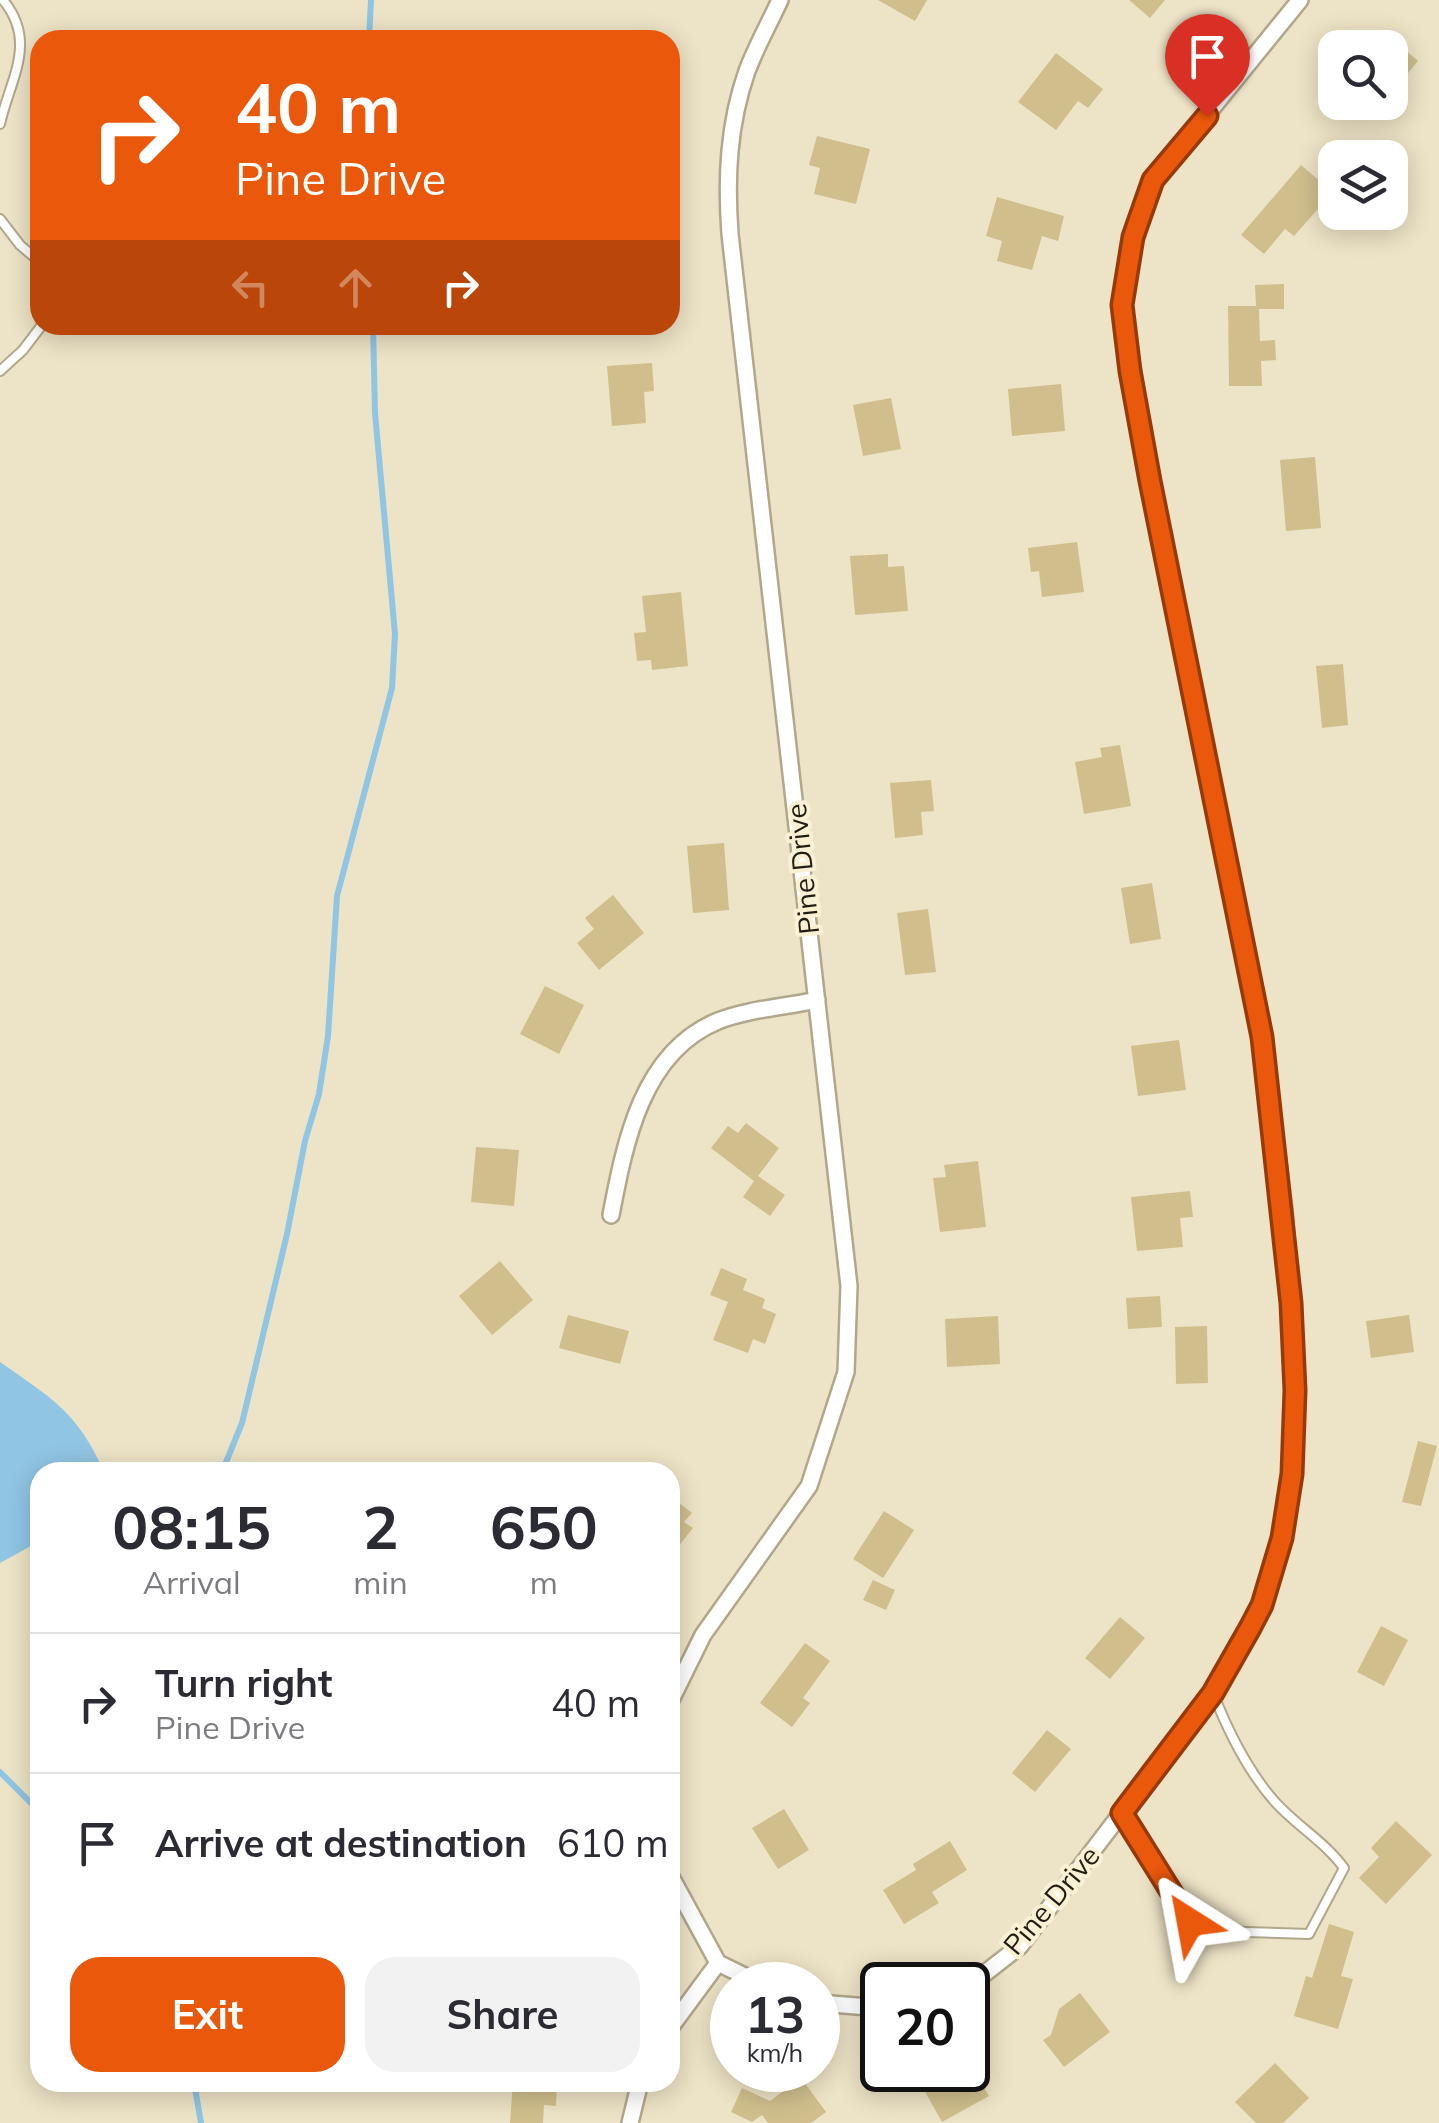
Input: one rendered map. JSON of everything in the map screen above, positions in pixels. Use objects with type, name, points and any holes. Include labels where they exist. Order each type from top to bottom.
[{"type":"street","name":"Pine Drive","points":[[680,1681],[703,1634],[809,1486],[846,1372],[849,1286],[726,177],[732,131],[747,72],[780,0]]},
{"type":"street","name":"Pine Drive","points":[[990,1969],[1020,1946],[1213,1693],[1262,1605],[1282,1538],[1292,1474],[1295,1390],[1291,1303],[1262,1037],[1150,481],[1122,305],[1133,237],[1153,180],[1300,0]]},
{"type":"street","points":[[611,1215],[624,1148],[641,1102],[662,1062],[688,1037],[720,1020],[817,1000]]},
{"type":"street","points":[[680,1894],[718,1962]]},
{"type":"street","points":[[680,2014],[710,1973]]},
{"type":"street","points":[[630,2123],[638,2092]]},
{"type":"lane","points":[[0,124],[24,48],[4,0]]},
{"type":"lane","points":[[0,219],[30,254]]},
{"type":"lane","points":[[0,370],[34,335]]},
{"type":"lane","points":[[1122,1813],[1190,1922],[1212,1931],[1308,1934],[1344,1868],[1333,1853],[1276,1802],[1245,1758],[1213,1693]]},
{"type":"water","points":[[0,1362],[73,1420],[99,1462],[30,1462],[30,1546],[0,1563]]},
{"type":"building","points":[[878,0],[927,0],[915,21]]},
{"type":"building","points":[[1129,0],[1165,0],[1150,18]]},
{"type":"building","points":[[1408,52],[1418,61],[1408,73]]},
{"type":"building","points":[[1056,53],[1103,89],[1088,108],[1078,101],[1056,130],[1018,102]]},
{"type":"building","points":[[817,136],[870,149],[856,204],[814,194],[820,168],[809,165]]},
{"type":"building","points":[[1301,165],[1318,180],[1318,209],[1294,236],[1285,229],[1264,254],[1241,235]]},
{"type":"building","points":[[997,197],[1064,216],[1058,241],[1042,236],[1032,270],[997,261],[1002,241],[986,236]]},
{"type":"building","points":[[1284,284],[1284,309],[1259,309],[1260,341],[1275,340],[1276,360],[1261,361],[1262,386],[1229,386],[1228,306],[1256,306],[1255,285]]},
{"type":"building","points":[[652,363],[654,391],[644,392],[646,423],[612,426],[607,366]]},
{"type":"building","points":[[1061,384],[1065,431],[1012,436],[1008,389]]},
{"type":"building","points":[[891,398],[901,449],[863,456],[853,405]]},
{"type":"building","points":[[1315,457],[1321,528],[1286,531],[1280,460]]},
{"type":"building","points":[[1077,542],[1084,592],[1042,597],[1039,571],[1031,572],[1028,548]]},
{"type":"building","points":[[888,554],[888,567],[904,566],[908,611],[855,615],[850,556]]},
{"type":"building","points":[[681,592],[688,666],[652,670],[651,660],[637,661],[634,633],[646,632],[642,596]]},
{"type":"building","points":[[1343,664],[1348,725],[1322,728],[1316,666]]},
{"type":"building","points":[[1120,745],[1131,806],[1084,814],[1075,762],[1102,757],[1100,748]]},
{"type":"building","points":[[931,780],[934,811],[921,812],[923,835],[895,838],[890,783]]},
{"type":"building","points":[[724,843],[729,910],[693,913],[687,846]]},
{"type":"building","points":[[1152,883],[1161,939],[1130,944],[1121,888]]},
{"type":"building","points":[[613,895],[644,933],[599,970],[577,943],[594,929],[585,918]]},
{"type":"building","points":[[928,909],[936,972],[905,975],[897,913]]},
{"type":"building","points":[[545,986],[584,1005],[559,1054],[520,1034]]},
{"type":"building","points":[[1179,1040],[1186,1090],[1138,1096],[1131,1046]]},
{"type":"building","points":[[746,1123],[779,1148],[758,1176],[785,1195],[770,1216],[743,1197],[754,1181],[711,1148],[728,1126],[738,1133]]},
{"type":"building","points":[[476,1147],[519,1150],[514,1206],[471,1202]]},
{"type":"building","points":[[978,1161],[986,1227],[940,1232],[933,1178],[946,1177],[944,1165]]},
{"type":"building","points":[[1190,1191],[1193,1217],[1180,1218],[1183,1247],[1137,1251],[1131,1197]]},
{"type":"building","points":[[500,1261],[533,1300],[492,1335],[459,1296]]},
{"type":"building","points":[[721,1268],[747,1279],[743,1290],[765,1299],[762,1308],[776,1314],[765,1344],[753,1339],[748,1353],[713,1340],[728,1302],[710,1295]]},
{"type":"building","points":[[1160,1296],[1162,1327],[1128,1329],[1126,1298]]},
{"type":"building","points":[[568,1315],[629,1331],[620,1364],[559,1348]]},
{"type":"building","points":[[1409,1315],[1414,1352],[1371,1358],[1366,1321]]},
{"type":"building","points":[[998,1316],[1000,1364],[947,1367],[945,1319]]},
{"type":"building","points":[[1207,1326],[1208,1383],[1176,1384],[1175,1327]]},
{"type":"building","points":[[1418,1441],[1437,1446],[1421,1506],[1402,1502]]},
{"type":"building","points":[[680,1504],[692,1513],[684,1522],[693,1528],[680,1544]]},
{"type":"building","points":[[884,1511],[914,1530],[883,1578],[853,1559]]},
{"type":"building","points":[[873,1580],[895,1590],[886,1610],[863,1600]]},
{"type":"building","points":[[1120,1617],[1145,1638],[1110,1679],[1085,1658]]},
{"type":"building","points":[[1381,1626],[1408,1640],[1384,1686],[1357,1672]]},
{"type":"building","points":[[805,1643],[830,1661],[803,1698],[810,1703],[792,1727],[760,1703]]},
{"type":"building","points":[[1047,1730],[1071,1749],[1035,1792],[1012,1773]]},
{"type":"building","points":[[784,1809],[809,1850],[778,1869],[752,1828]]},
{"type":"building","points":[[1396,1821],[1432,1855],[1386,1904],[1359,1878],[1379,1857],[1371,1848]]},
{"type":"building","points":[[950,1841],[967,1870],[932,1892],[939,1903],[904,1924],[883,1890],[916,1870],[913,1864]]},
{"type":"building","points":[[1329,1924],[1354,1932],[1341,1976],[1353,1979],[1338,2029],[1294,2016],[1306,1976],[1312,1978]]},
{"type":"building","points":[[1080,1993],[1110,2032],[1064,2067],[1043,2040],[1051,2035],[1059,2009]]},
{"type":"building","points":[[1275,2063],[1309,2098],[1283,2123],[1256,2123],[1235,2102]]},
{"type":"building","points":[[512,2092],[557,2092],[556,2106],[544,2105],[543,2123],[510,2123]]},
{"type":"building","points":[[740,2092],[751,2092],[770,2101],[782,2092],[811,2092],[826,2112],[811,2123],[768,2123],[762,2115],[752,2122],[731,2112]]},
{"type":"building","points":[[925,2092],[987,2092],[989,2096],[942,2122]]},
{"type":"waterway","points":[[370,30],[371,0]]},
{"type":"waterway","points":[[226,1462],[242,1423],[319,1094],[328,1036],[337,896],[392,688],[395,634],[375,413],[373,335]]},
{"type":"waterway","points":[[0,1772],[30,1802]]},
{"type":"waterway","points":[[196,2092],[201,2123]]},
{"type":"route","points":[[1190,1922],[1122,1813],[1213,1693],[1262,1605],[1282,1538],[1292,1474],[1295,1390],[1284,1211],[1262,1037],[1150,481],[1122,305],[1133,237],[1153,180],[1207,116]]}]
